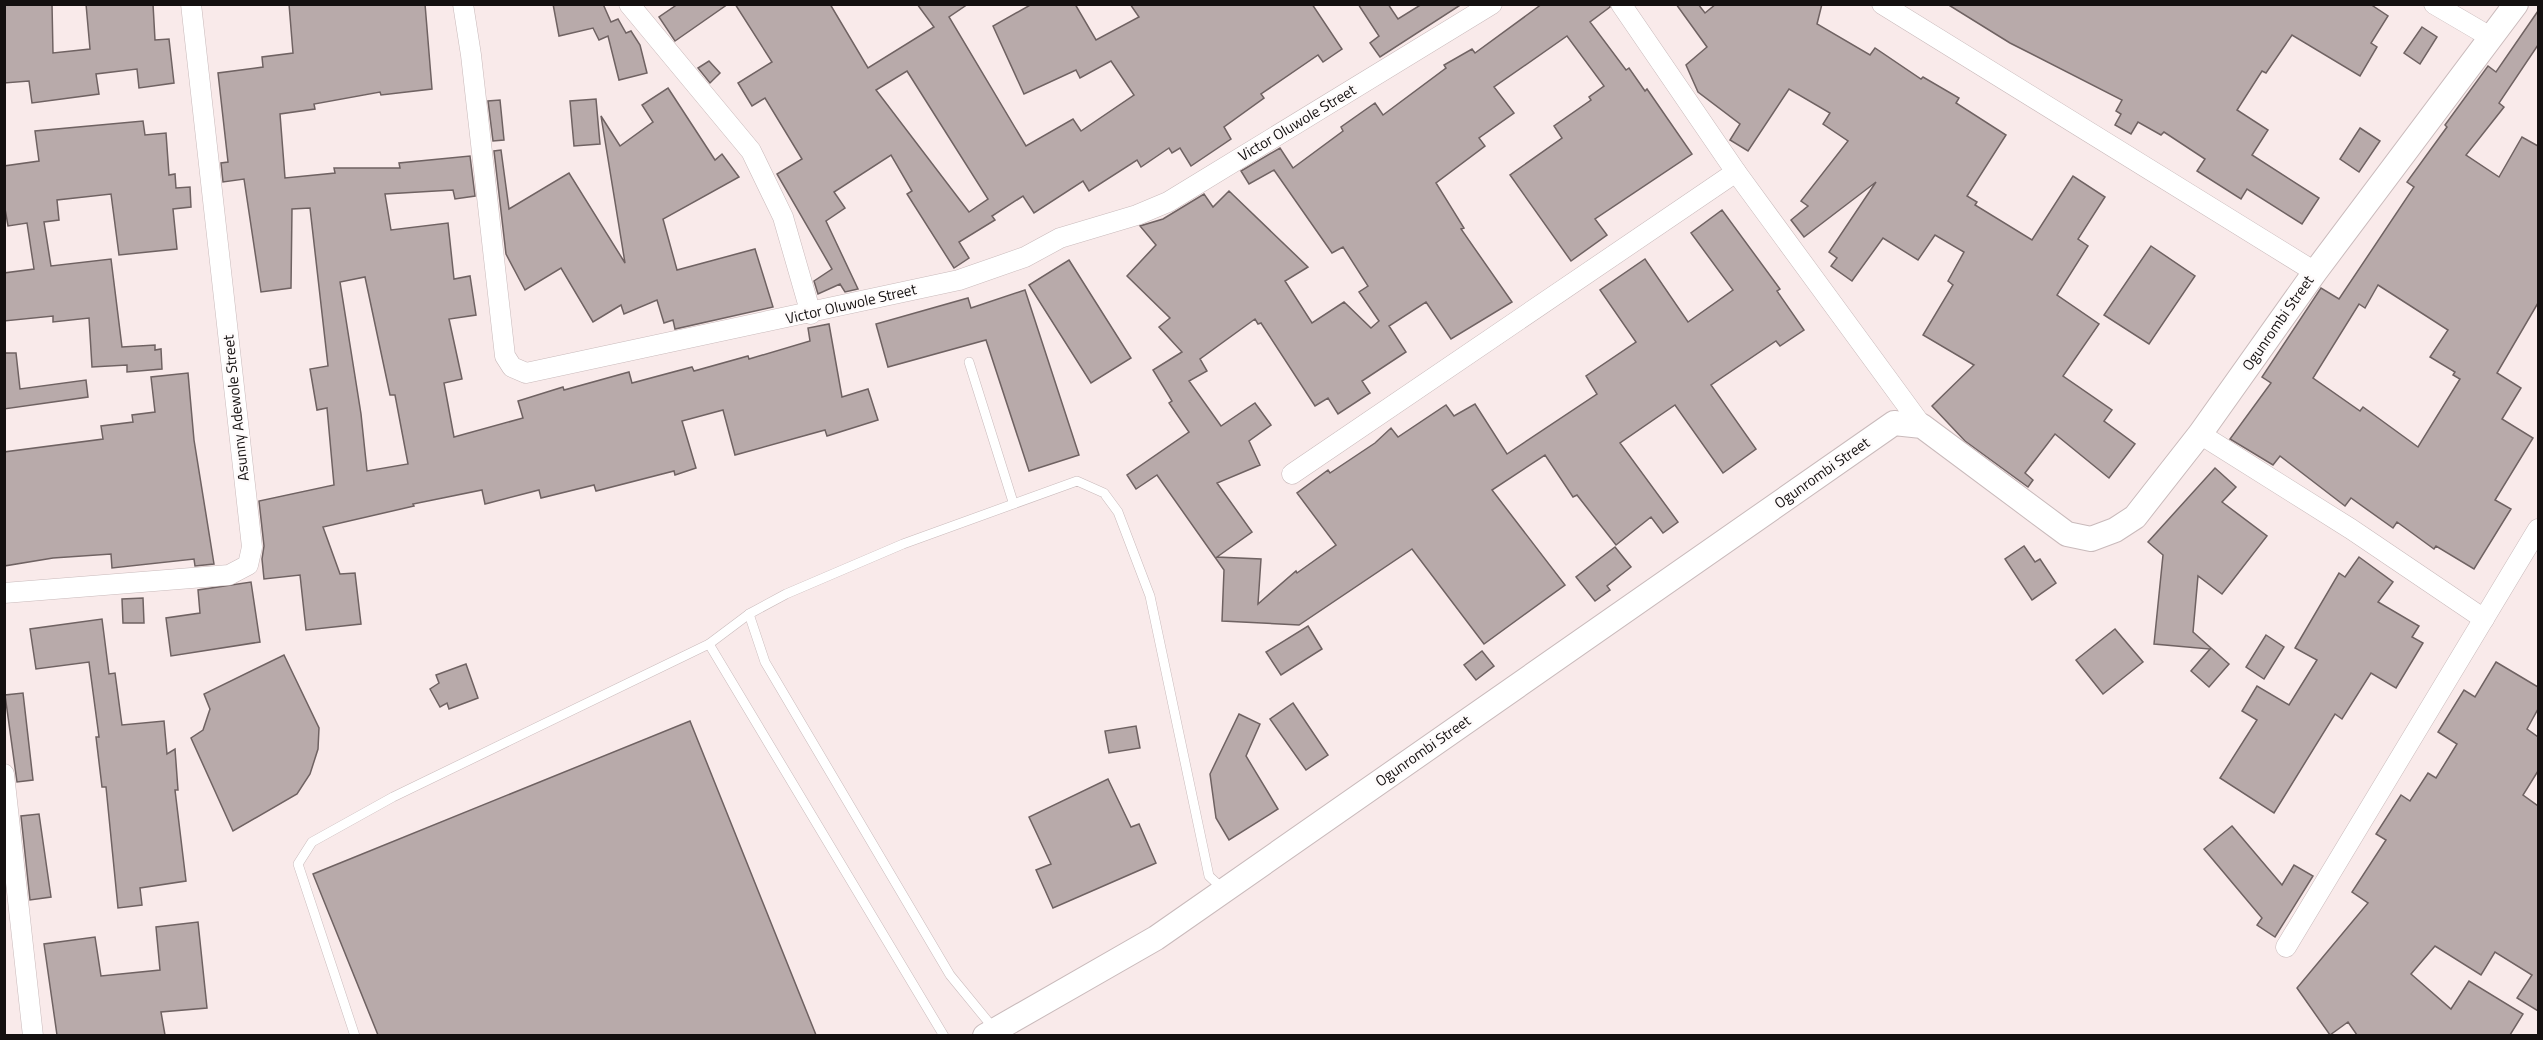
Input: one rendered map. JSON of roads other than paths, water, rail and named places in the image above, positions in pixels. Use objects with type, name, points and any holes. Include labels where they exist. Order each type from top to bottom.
[{"type":"street","name":"Asunny Adewole Street","points":[[4,593],[229,575],[248,565],[252,547],[191,4]]},
{"type":"street","name":"Victor Oluwole Street","points":[[463,4],[471,55],[505,356],[512,367],[526,373],[811,314],[959,280],[1026,257],[1060,238],[1137,215],[1168,202],[1492,4]]},
{"type":"street","points":[[629,4],[751,151],[783,217],[811,314]]},
{"type":"street","points":[[1621,4],[1736,172],[1922,426]]},
{"type":"street","points":[[1882,4],[2315,272]]},
{"type":"street","points":[[2434,4],[2492,38]]},
{"type":"street","name":"Ogunrombi Street","points":[[990,1033],[1156,938],[1894,423],[1922,426],[2067,534],[2091,539],[2115,530],[2135,517],[2200,434],[2315,272],[2516,4]]},
{"type":"street","points":[[1292,474],[1736,172]]},
{"type":"street","points":[[2200,434],[2350,529],[2484,619]]},
{"type":"street","points":[[2286,947],[2538,529]]},
{"type":"street","points":[[4,774],[33,1035]]},
{"type":"lane","points":[[969,362],[1013,502]]},
{"type":"lane","points":[[355,1035],[298,864],[312,842],[393,797],[709,644],[748,614],[786,594],[903,544],[1013,502],[1077,481],[1104,493],[1118,512],[1150,596],[1209,876],[1224,890]]},
{"type":"lane","points":[[748,614],[765,662],[950,975],[990,1033]]},
{"type":"lane","points":[[709,644],[944,1035]]}]
